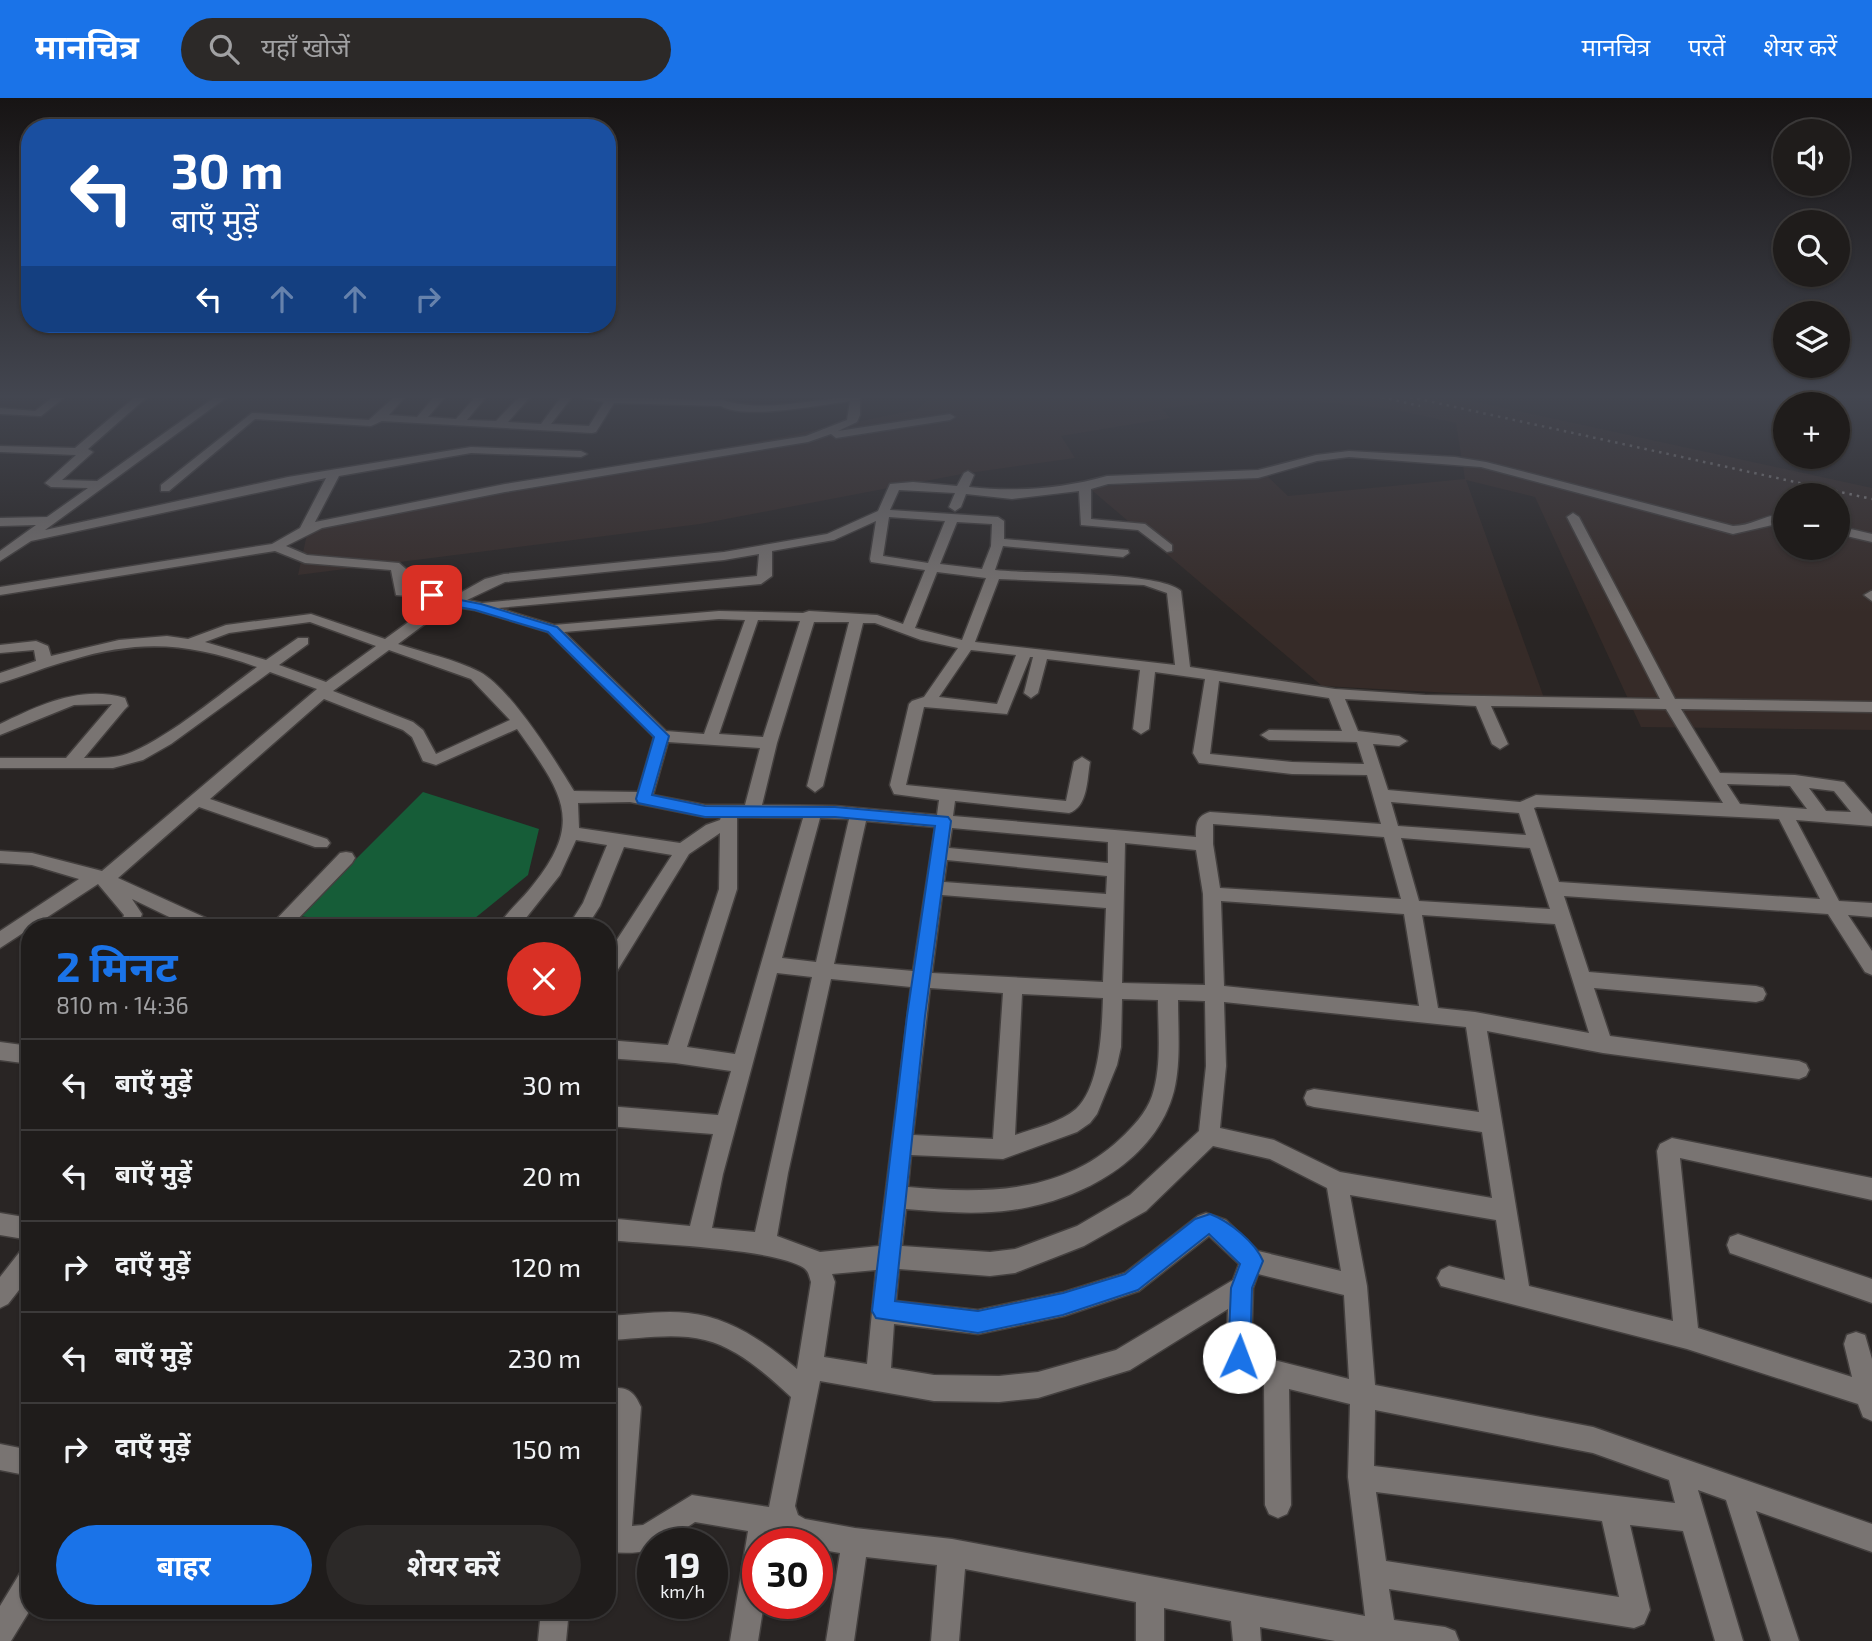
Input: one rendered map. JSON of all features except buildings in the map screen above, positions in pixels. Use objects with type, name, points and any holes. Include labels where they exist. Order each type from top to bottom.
[{"type":"street","points":[[68,469],[51,483],[98,485]]},
{"type":"street","points":[[0,557],[121,469]]},
{"type":"street","points":[[165,488],[188,469]]},
{"type":"street","points":[[0,546],[354,469]]},
{"type":"street","points":[[584,469],[585,477]]},
{"type":"street","points":[[0,591],[276,547],[305,530],[505,488],[632,469]]},
{"type":"street","points":[[1183,670],[1174,591],[1169,587],[1144,581],[990,574],[876,559],[883,513],[894,487],[1020,495],[1085,487],[1107,480],[1258,474],[1278,469]]},
{"type":"street","points":[[1501,469],[1733,530],[1749,530],[1773,518]]},
{"type":"street","points":[[305,530],[335,472]]},
{"type":"street","points":[[907,631],[968,475]]},
{"type":"street","points":[[1085,487],[1085,522],[1141,527],[1167,548]]},
{"type":"street","points":[[34,919],[101,878],[326,690],[451,601],[504,578],[713,558],[830,537],[883,513],[954,512],[998,521],[998,542],[990,574],[967,645],[929,701]]},
{"type":"street","points":[[1573,516],[1671,705],[1735,810]]},
{"type":"street","points":[[0,522],[48,521]]},
{"type":"street","points":[[1850,533],[1872,538]]},
{"type":"street","points":[[998,542],[1123,553]]},
{"type":"street","points":[[276,547],[305,559],[394,566],[400,569],[401,592],[430,594],[553,629],[719,615],[809,615],[884,620],[907,631],[967,645],[1183,670],[1335,694],[1481,701],[1872,707]]},
{"type":"street","points":[[477,606],[761,580],[765,576],[766,548]]},
{"type":"street","points":[[752,812],[769,743],[809,615]]},
{"type":"street","points":[[710,740],[753,616]]},
{"type":"street","points":[[189,643],[226,629],[304,618],[318,620],[476,676],[495,692],[547,757],[569,797],[570,833],[553,872],[535,898],[515,919]]},
{"type":"street","points":[[815,786],[857,618]]},
{"type":"street","points":[[553,629],[662,736],[769,743]]},
{"type":"street","points":[[0,763],[113,763],[149,750],[303,641]]},
{"type":"street","points":[[0,678],[126,642],[189,643],[265,666],[326,690],[378,717],[408,726],[418,734],[432,759],[441,759],[519,722]]},
{"type":"street","points":[[0,649],[36,645],[43,649],[44,665]]},
{"type":"street","points":[[1025,652],[1002,710],[929,701],[917,704],[898,785],[906,793],[1069,807],[1074,804],[1082,762]]},
{"type":"street","points":[[1031,693],[1041,654]]},
{"type":"street","points":[[1141,729],[1148,666]]},
{"type":"street","points":[[1213,675],[1201,753],[1205,759],[1292,768],[1374,770]]},
{"type":"street","points":[[1335,694],[1374,770],[1412,907],[1430,1016]]},
{"type":"street","points":[[0,730],[42,711],[85,698],[94,696],[120,701],[120,706],[69,763]]},
{"type":"street","points":[[1481,701],[1500,744]]},
{"type":"street","points":[[1269,735],[1358,737],[1399,741]]},
{"type":"street","points":[[644,799],[662,736]]},
{"type":"street","points":[[1716,778],[1795,781],[1841,787],[1868,819]]},
{"type":"street","points":[[1795,781],[1821,816]]},
{"type":"street","points":[[1381,795],[1526,808]]},
{"type":"street","points":[[569,797],[630,796],[729,818]]},
{"type":"street","points":[[878,1380],[883,1311],[920,980],[948,796]]},
{"type":"street","points":[[196,800],[321,843]]},
{"type":"street","points":[[1526,808],[1530,802],[1536,802],[1735,810],[1868,819]]},
{"type":"street","points":[[1526,808],[1603,1044]]},
{"type":"street","points":[[616,957],[683,850],[729,818],[752,812],[859,814],[1204,844]]},
{"type":"street","points":[[699,1237],[726,1125],[813,812]]},
{"type":"street","points":[[1784,813],[1833,907],[1872,967]]},
{"type":"street","points":[[764,1244],[859,814]]},
{"type":"street","points":[[674,1054],[728,889],[729,818]]},
{"type":"street","points":[[817,1264],[889,1257],[990,1264],[1015,1261],[1084,1236],[1138,1203],[1209,1135],[1216,1066],[1212,894],[1204,844],[1205,822],[1210,818],[1537,842]]},
{"type":"street","points":[[570,833],[683,850]]},
{"type":"street","points":[[901,1145],[1003,1149],[1069,1125],[1083,1116],[1090,1107],[1107,1065],[1114,991],[1117,836]]},
{"type":"street","points":[[582,919],[591,906],[618,840]]},
{"type":"street","points":[[938,853],[1116,870]]},
{"type":"street","points":[[0,857],[32,859],[101,878],[191,919]]},
{"type":"street","points":[[286,919],[346,858]]},
{"type":"street","points":[[101,878],[133,914],[131,919]]},
{"type":"street","points":[[934,888],[1116,902]]},
{"type":"street","points":[[1552,888],[1872,910]]},
{"type":"street","points":[[1212,894],[1562,917]]},
{"type":"street","points":[[0,940],[21,927]]},
{"type":"street","points":[[770,965],[920,980],[1114,991],[1214,993],[1475,1020],[1603,1044],[1800,1070]]},
{"type":"street","points":[[1582,979],[1756,994]]},
{"type":"street","points":[[1003,1149],[1013,985]]},
{"type":"street","points":[[896,1197],[961,1204],[1043,1195],[1079,1182],[1097,1172],[1138,1139],[1163,1091],[1168,990]]},
{"type":"street","points":[[1475,1020],[1519,1296]]},
{"type":"street","points":[[616,1050],[674,1054],[743,1064]]},
{"type":"street","points":[[1314,1098],[1493,1124]]},
{"type":"street","points":[[616,1117],[726,1125]]},
{"type":"street","points":[[1209,1135],[1274,1150],[1337,1182],[1507,1211]]},
{"type":"street","points":[[1686,1338],[1668,1151],[1681,1148],[1872,1189]]},
{"type":"street","points":[[1337,1182],[1355,1286],[1363,1395],[1361,1477],[1381,1633]]},
{"type":"street","points":[[0,1224],[21,1228]]},
{"type":"street","points":[[883,1311],[978,1322],[1063,1304],[1130,1283],[1206,1224],[1219,1228],[1252,1261],[1355,1286]]},
{"type":"street","points":[[616,1230],[764,1244],[808,1257],[817,1264],[823,1282],[807,1380],[782,1506],[771,1528]]},
{"type":"street","points":[[1738,1245],[1872,1291]]},
{"type":"street","points":[[1252,1261],[1241,1288],[1239,1357],[1247,1366],[1363,1395],[1593,1440],[1872,1538]]},
{"type":"street","points":[[0,1296],[21,1269]]},
{"type":"street","points":[[1449,1278],[1686,1338],[1870,1402]]},
{"type":"street","points":[[616,1328],[690,1325],[706,1328],[807,1380],[878,1380],[934,1388],[999,1389],[1038,1385],[1121,1361],[1241,1288]]},
{"type":"street","points":[[1856,1344],[1870,1402]]},
{"type":"street","points":[[1276,1374],[1278,1505]]},
{"type":"street","points":[[616,1402],[627,1403],[616,1461]]},
{"type":"street","points":[[0,1457],[21,1461]]},
{"type":"street","points":[[1679,1470],[1729,1641]]},
{"type":"street","points":[[1361,1477],[1692,1519]]},
{"type":"street","points":[[1736,1490],[1785,1641]]},
{"type":"street","points":[[616,1538],[634,1540],[648,1537],[692,1508],[766,1528]]},
{"type":"street","points":[[1374,1573],[1634,1614],[1636,1610],[1613,1509]]},
{"type":"street","points":[[833,1538],[952,1553],[1245,1610],[1337,1634],[1381,1633],[1445,1641]]},
{"type":"street","points":[[840,1641],[855,1542]]},
{"type":"street","points":[[945,1641],[952,1553]]},
{"type":"street","points":[[1150,1591],[1150,1641]]},
{"type":"street","points":[[0,1632],[21,1598]]},
{"type":"street","points":[[1245,1610],[1247,1641]]},
{"type":"street","points":[[552,1641],[554,1619]]},
{"type":"street","points":[[744,1641],[748,1619]]},
{"type":"shaded area","points":[[617,469],[997,469],[700,524],[298,575],[308,530]]},
{"type":"shaded area","points":[[1463,469],[1785,469],[1849,483],[1773,483],[1773,560],[1850,560],[1850,483],[1872,488],[1872,730],[1641,727],[1535,497],[1466,480],[1544,698],[1322,686],[1088,487],[1267,476],[1288,496],[1465,479]]},
{"type":"green space","points":[[423,792],[539,829],[528,875],[474,919],[322,919],[299,916]]},
{"type":"railway","points":[[1736,469],[1872,499]]},
{"type":"route","points":[[432,595],[553,629],[662,736],[644,799],[705,811],[835,812],[943,821],[916,1016],[883,1311],[978,1322],[1063,1304],[1130,1283],[1144,1275],[1203,1226],[1210,1224],[1219,1228],[1252,1261],[1241,1288],[1239,1357]]}]
